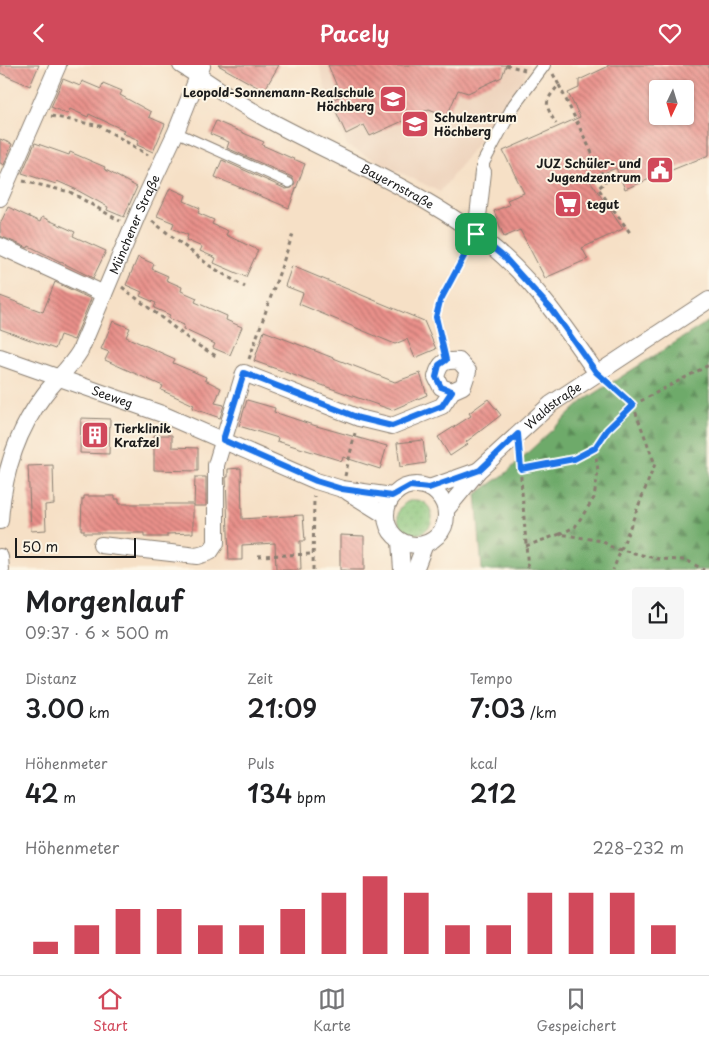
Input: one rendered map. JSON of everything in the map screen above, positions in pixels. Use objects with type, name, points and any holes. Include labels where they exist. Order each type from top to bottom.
[{"type":"street","points":[[0,198],[58,65]]},
{"type":"street","name":"Bayernstraße","points":[[181,65],[200,70],[264,117],[394,184],[476,234],[505,258],[552,310],[596,372]]},
{"type":"street","points":[[476,234],[483,163],[514,105],[548,68]]},
{"type":"street","name":"Münchener Straße","points":[[0,521],[2,496],[10,460],[16,444],[35,407],[60,379],[80,351],[139,211],[176,132],[200,70]]},
{"type":"street","points":[[0,246],[108,286]]},
{"type":"street","name":"Waldstraße","points":[[446,510],[480,470],[551,404],[596,372],[709,300]]},
{"type":"street","name":"Seeweg","points":[[0,357],[60,379],[92,387],[223,440],[292,472],[342,489],[392,496]]},
{"type":"street","points":[[101,545],[197,556],[210,552],[216,543],[216,465],[244,373],[359,418],[392,426],[442,406],[452,391],[464,386],[468,371],[459,361],[446,360],[439,365],[436,377],[441,387],[452,391]]},
{"type":"street","name":"Waldstraße","points":[[429,488],[480,470]]},
{"type":"street","points":[[410,486],[429,488],[437,493],[446,510],[443,529],[437,537],[425,544],[409,545],[400,541],[392,534],[385,515],[387,505],[392,496],[410,486]]},
{"type":"street","name":"Seeweg","points":[[342,489],[385,515]]},
{"type":"street","points":[[400,541],[402,570]]},
{"type":"street","points":[[415,570],[425,544]]},
{"type":"street","points":[[0,557],[0,570]]},
{"type":"lane","points":[[176,132],[289,183]]},
{"type":"path","points":[[548,68],[559,85],[606,182],[598,188],[631,234]]},
{"type":"path","points":[[556,124],[546,106],[547,99],[559,85]]},
{"type":"path","points":[[38,113],[100,126],[161,163]]},
{"type":"path","points":[[9,178],[70,193],[133,228]]},
{"type":"path","points":[[139,211],[210,266],[245,287]]},
{"type":"path","points":[[244,373],[294,231]]},
{"type":"path","points":[[446,360],[436,317],[440,301],[476,234]]},
{"type":"path","points":[[108,286],[194,343],[216,355]]},
{"type":"path","points":[[521,469],[574,459],[595,448],[607,430],[633,405],[709,365]]},
{"type":"path","points":[[596,372],[633,405],[655,464],[614,570]]},
{"type":"path","points":[[342,489],[359,418]]},
{"type":"path","points":[[518,434],[528,570]]},
{"type":"path","points":[[526,546],[575,527],[594,498],[598,471],[595,448]]},
{"type":"path","points":[[312,505],[313,570]]},
{"type":"path","points":[[560,534],[602,541],[621,550],[659,559],[686,560],[704,570]]},
{"type":"path","points":[[258,556],[313,554]]},
{"type":"shaded area","name":"Schulzentrum Höchberg","points":[[319,65],[529,65],[520,87],[440,192],[347,146],[329,102]]},
{"type":"green space","points":[[709,321],[709,570],[482,570],[476,494],[505,474],[583,401]]},
{"type":"green space","points":[[415,500],[427,505],[432,517],[427,529],[415,534],[403,529],[398,517],[403,505]]},
{"type":"building","points":[[0,65],[39,65],[30,86],[0,73]]},
{"type":"building","points":[[218,65],[279,65],[264,91]]},
{"type":"building","name":"Leopold-Sonnemann-Realschule Höchberg","points":[[328,65],[506,65],[502,77],[468,93],[458,90],[447,116],[429,109],[370,136],[364,125],[346,134],[331,100],[341,96]]},
{"type":"building","points":[[608,65],[709,65],[709,155],[625,189],[616,168],[589,179],[623,229],[582,248],[588,259],[545,278],[520,230],[504,237],[494,211],[509,205],[507,200],[524,193],[503,151],[580,117],[568,93],[579,88],[579,80]]},
{"type":"building","points":[[63,79],[80,86],[82,81],[101,89],[103,83],[122,91],[120,95],[151,112],[149,117],[165,124],[153,152],[137,145],[139,140],[122,133],[124,130],[89,114],[88,117],[70,109],[67,114],[51,107]]},
{"type":"building","points":[[216,121],[264,142],[262,145],[305,164],[289,208],[215,177],[222,160],[286,189],[292,188],[295,183],[292,177],[227,148],[229,142],[210,134]]},
{"type":"building","points":[[0,139],[12,144],[4,165],[0,163]]},
{"type":"building","points":[[35,143],[69,155],[70,152],[105,167],[104,169],[137,187],[124,217],[107,210],[108,207],[57,181],[56,184],[22,173]]},
{"type":"building","points":[[170,188],[186,195],[184,201],[200,208],[198,213],[214,220],[212,224],[228,231],[226,235],[258,250],[246,277],[214,263],[216,258],[200,251],[202,247],[186,240],[188,235],[172,228],[174,223],[157,216]]},
{"type":"building","points":[[8,207],[40,222],[42,217],[75,232],[73,236],[106,251],[93,278],[29,246],[28,248],[0,236],[0,224]]},
{"type":"building","points":[[138,257],[154,264],[152,269],[168,276],[166,280],[182,287],[181,291],[197,298],[195,302],[227,316],[226,320],[242,327],[230,355],[213,348],[215,344],[183,329],[184,325],[168,318],[170,315],[154,308],[156,303],[140,296],[142,292],[126,285]]},
{"type":"building","points":[[292,266],[424,321],[436,349],[415,358],[407,339],[395,344],[299,304],[303,293],[285,286]]},
{"type":"building","points":[[55,282],[91,299],[74,340],[60,335],[55,349],[0,329],[0,296],[43,312]]},
{"type":"building","points":[[113,321],[130,328],[126,337],[175,359],[173,363],[206,377],[205,380],[221,388],[215,403],[224,405],[220,418],[192,408],[194,405],[161,390],[163,386],[105,360],[109,352],[101,349]]},
{"type":"building","points":[[264,331],[395,382],[420,373],[427,395],[392,410],[254,361]]},
{"type":"building","points":[[488,399],[501,415],[466,442],[468,444],[450,456],[438,437],[471,416],[469,413]]},
{"type":"building","points":[[247,400],[275,408],[274,412],[313,425],[387,446],[380,469],[343,457],[342,461],[277,441],[278,438],[239,426]]},
{"type":"building","name":"Tierklinik Krafzel","points":[[81,418],[110,419],[109,454],[80,453]]},
{"type":"building","points":[[154,435],[172,435],[172,447],[198,448],[198,471],[154,470]]},
{"type":"building","points":[[423,440],[426,463],[400,467],[397,443]]},
{"type":"building","points":[[53,465],[54,504],[45,505],[46,530],[31,531],[28,466]]},
{"type":"building","points":[[241,468],[242,519],[303,515],[305,541],[300,541],[301,570],[276,570],[275,543],[242,545],[242,560],[229,560],[226,477],[228,477],[228,469]]},
{"type":"building","points":[[195,477],[206,477],[206,506],[194,506]]},
{"type":"building","points":[[84,496],[115,496],[115,499],[119,499],[119,504],[193,504],[193,533],[167,534],[167,537],[144,537],[144,533],[84,533],[84,530],[81,530],[82,499],[84,499]]},
{"type":"building","points":[[340,535],[364,536],[364,570],[340,570]]},
{"type":"place","name":"Leopold-Sonnemann-Realschule Höchberg","points":[[393,99]]},
{"type":"place","name":"Schulzentrum Höchberg","points":[[415,124]]},
{"type":"place","name":"JUZ Schüler- und Jugendzentrum","points":[[660,170]]},
{"type":"place","name":"tegut","points":[[568,204]]},
{"type":"place","name":"Tierklinik Krafzel","points":[[95,435]]},
{"type":"route","points":[[476,234],[505,258],[552,310],[596,372],[633,405],[607,430],[595,448],[574,459],[521,469],[518,434],[480,470],[429,488],[420,485],[410,486],[400,489],[392,496],[342,489],[316,481],[223,440],[244,373],[359,418],[392,426],[442,406],[452,391],[441,387],[436,377],[439,365],[446,360],[436,317],[440,301],[476,234]]}]
